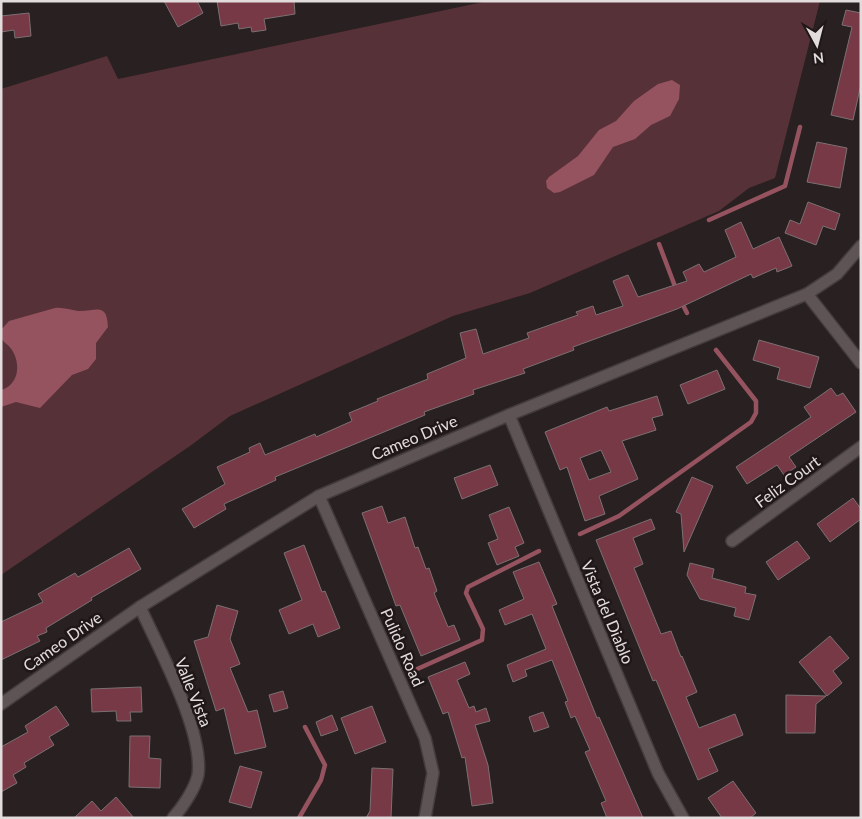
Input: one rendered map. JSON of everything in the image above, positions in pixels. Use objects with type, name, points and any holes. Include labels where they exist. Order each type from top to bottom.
[{"type":"street","name":"Cameo Drive","points":[[1,704],[140,607],[319,496],[509,415],[807,294],[837,274],[861,246]]},
{"type":"street","points":[[807,294],[861,364]]},
{"type":"street","name":"Vista del Diablo","points":[[509,415],[658,773],[683,818]]},
{"type":"street","name":"Feliz Court","points":[[732,540],[861,447]]},
{"type":"street","name":"Pulido Road","points":[[319,496],[426,738],[433,773],[425,818]]},
{"type":"street","name":"Valle Vista","points":[[140,607],[190,719],[199,751],[198,777],[185,802],[173,818]]},
{"type":"shaded area","points":[[488,1],[820,1],[775,178],[749,188],[719,211],[530,293],[453,316],[230,416],[190,446],[1,575],[1,89],[107,56],[118,79]]},
{"type":"shaded area","points":[[672,80],[680,85],[679,99],[670,116],[651,125],[635,139],[613,147],[594,175],[560,192],[554,193],[547,188],[546,181],[549,177],[578,156],[599,130],[616,121],[634,101],[658,84]]},
{"type":"shaded area","points":[[55,308],[78,311],[103,311],[108,327],[96,343],[96,359],[88,369],[72,375],[40,408],[16,402],[1,407],[1,390],[12,384],[15,379],[17,361],[12,350],[1,338],[1,330],[9,321]]},
{"type":"building","points":[[164,1],[197,1],[203,13],[178,27]]},
{"type":"building","points":[[217,1],[294,1],[295,14],[264,19],[266,30],[252,32],[251,27],[239,29],[238,23],[221,26]]},
{"type":"building","points":[[846,10],[861,13],[861,84],[853,120],[831,115],[852,27],[842,25]]},
{"type":"building","points":[[29,13],[31,36],[15,38],[14,30],[1,32],[1,16]]},
{"type":"building","points":[[817,142],[847,148],[840,188],[807,182]]},
{"type":"building","points":[[808,202],[840,214],[835,230],[823,226],[816,245],[785,233],[790,220],[800,224]]},
{"type":"building","points":[[741,222],[753,249],[779,237],[792,266],[777,272],[776,268],[753,278],[751,274],[677,309],[573,347],[574,350],[523,369],[525,373],[473,390],[474,394],[424,412],[425,415],[275,477],[276,480],[224,504],[226,509],[194,528],[182,509],[225,484],[217,467],[250,452],[249,448],[260,443],[265,455],[315,434],[316,437],[352,421],[349,413],[378,401],[377,399],[428,379],[427,374],[466,358],[460,333],[476,329],[483,354],[529,338],[527,333],[578,315],[576,312],[593,306],[596,315],[623,306],[613,281],[628,275],[638,297],[687,281],[683,272],[699,264],[704,272],[736,257],[725,230]]},
{"type":"building","points":[[759,340],[819,357],[810,388],[777,379],[780,368],[753,360]]},
{"type":"building","points":[[717,370],[725,389],[688,404],[680,385]]},
{"type":"building","points":[[831,388],[837,396],[843,393],[856,412],[789,457],[796,467],[784,475],[777,465],[747,484],[736,467],[811,417],[804,407]]},
{"type":"building","points":[[657,396],[663,415],[652,418],[656,430],[622,441],[638,479],[599,496],[605,514],[585,521],[567,467],[560,470],[545,432],[607,407],[609,411]],"holes":[[[601,450],[611,472],[589,480],[580,458]]]},
{"type":"building","points":[[490,465],[498,485],[462,499],[454,478]]},
{"type":"building","points":[[692,477],[713,486],[684,552],[681,514],[676,512]]},
{"type":"building","points":[[853,498],[861,509],[861,519],[830,542],[817,524]]},
{"type":"building","points":[[382,506],[388,523],[405,517],[415,548],[418,547],[426,569],[429,568],[437,591],[434,593],[448,627],[454,625],[460,640],[421,656],[400,605],[396,606],[362,513]]},
{"type":"building","points":[[509,507],[524,543],[515,547],[519,556],[497,565],[488,543],[498,539],[489,515]]},
{"type":"building","points":[[651,519],[655,529],[633,538],[643,564],[634,568],[661,634],[671,631],[697,692],[686,697],[699,728],[735,714],[743,735],[708,749],[718,771],[698,780],[656,680],[653,681],[596,540]]},
{"type":"building","points":[[797,541],[810,558],[778,580],[766,562]]},
{"type":"building","points":[[304,545],[322,592],[325,591],[340,628],[318,637],[313,624],[289,634],[279,610],[302,600],[284,553]]},
{"type":"building","points":[[129,548],[141,569],[91,598],[92,600],[46,628],[47,632],[37,636],[40,641],[1,660],[1,622],[43,602],[38,594],[75,573],[78,577]]},
{"type":"building","points":[[539,562],[557,604],[552,606],[597,718],[599,717],[643,818],[607,818],[601,803],[606,801],[585,752],[590,750],[575,716],[571,718],[565,702],[568,701],[552,660],[525,670],[527,676],[513,682],[507,665],[546,649],[532,614],[505,625],[499,610],[524,599],[513,572]]},
{"type":"building","points":[[690,563],[714,569],[712,578],[746,587],[745,593],[756,595],[749,620],[734,616],[736,608],[700,599],[687,575]]},
{"type":"building","points":[[217,605],[238,611],[230,639],[240,664],[230,668],[248,712],[257,710],[266,747],[235,754],[224,708],[216,711],[194,641],[208,637]]},
{"type":"building","points":[[830,636],[849,658],[833,671],[842,683],[827,696],[799,662]]},
{"type":"building","points":[[465,662],[470,674],[457,680],[469,708],[474,706],[476,712],[486,708],[490,721],[475,725],[488,765],[493,803],[472,806],[465,757],[462,758],[448,712],[443,714],[428,677]]},
{"type":"building","points":[[141,687],[142,712],[130,712],[131,721],[117,721],[116,711],[92,712],[91,689]]},
{"type":"building","points":[[283,691],[288,708],[274,712],[269,695]]},
{"type":"building","points":[[786,695],[826,696],[816,704],[815,733],[786,733]]},
{"type":"building","points":[[56,706],[69,725],[49,737],[54,745],[24,763],[26,767],[13,775],[17,783],[1,792],[1,747],[28,732],[25,726]]},
{"type":"building","points":[[372,706],[386,742],[355,754],[341,718]]},
{"type":"building","points":[[543,712],[549,727],[534,732],[529,717]]},
{"type":"building","points":[[332,715],[338,730],[321,736],[316,722]]},
{"type":"building","points":[[130,736],[150,736],[149,758],[161,759],[160,788],[129,787]]},
{"type":"building","points":[[240,766],[262,772],[251,808],[229,802]]},
{"type":"building","points":[[372,768],[393,769],[391,818],[366,818],[370,811]]},
{"type":"building","points":[[733,781],[756,813],[750,818],[722,818],[708,798]]},
{"type":"building","points":[[116,797],[134,818],[74,818],[92,801],[101,811]]},
{"type":"waterway","points":[[709,220],[785,186],[800,127]]},
{"type":"waterway","points":[[659,244],[676,289]]},
{"type":"waterway","points":[[681,301],[687,313]]},
{"type":"waterway","points":[[580,534],[619,516],[751,422],[756,413],[756,401],[716,350]]},
{"type":"waterway","points":[[415,670],[482,640],[483,629],[466,593],[468,587],[539,551]]},
{"type":"waterway","points":[[299,818],[321,780],[325,765],[305,727]]}]
